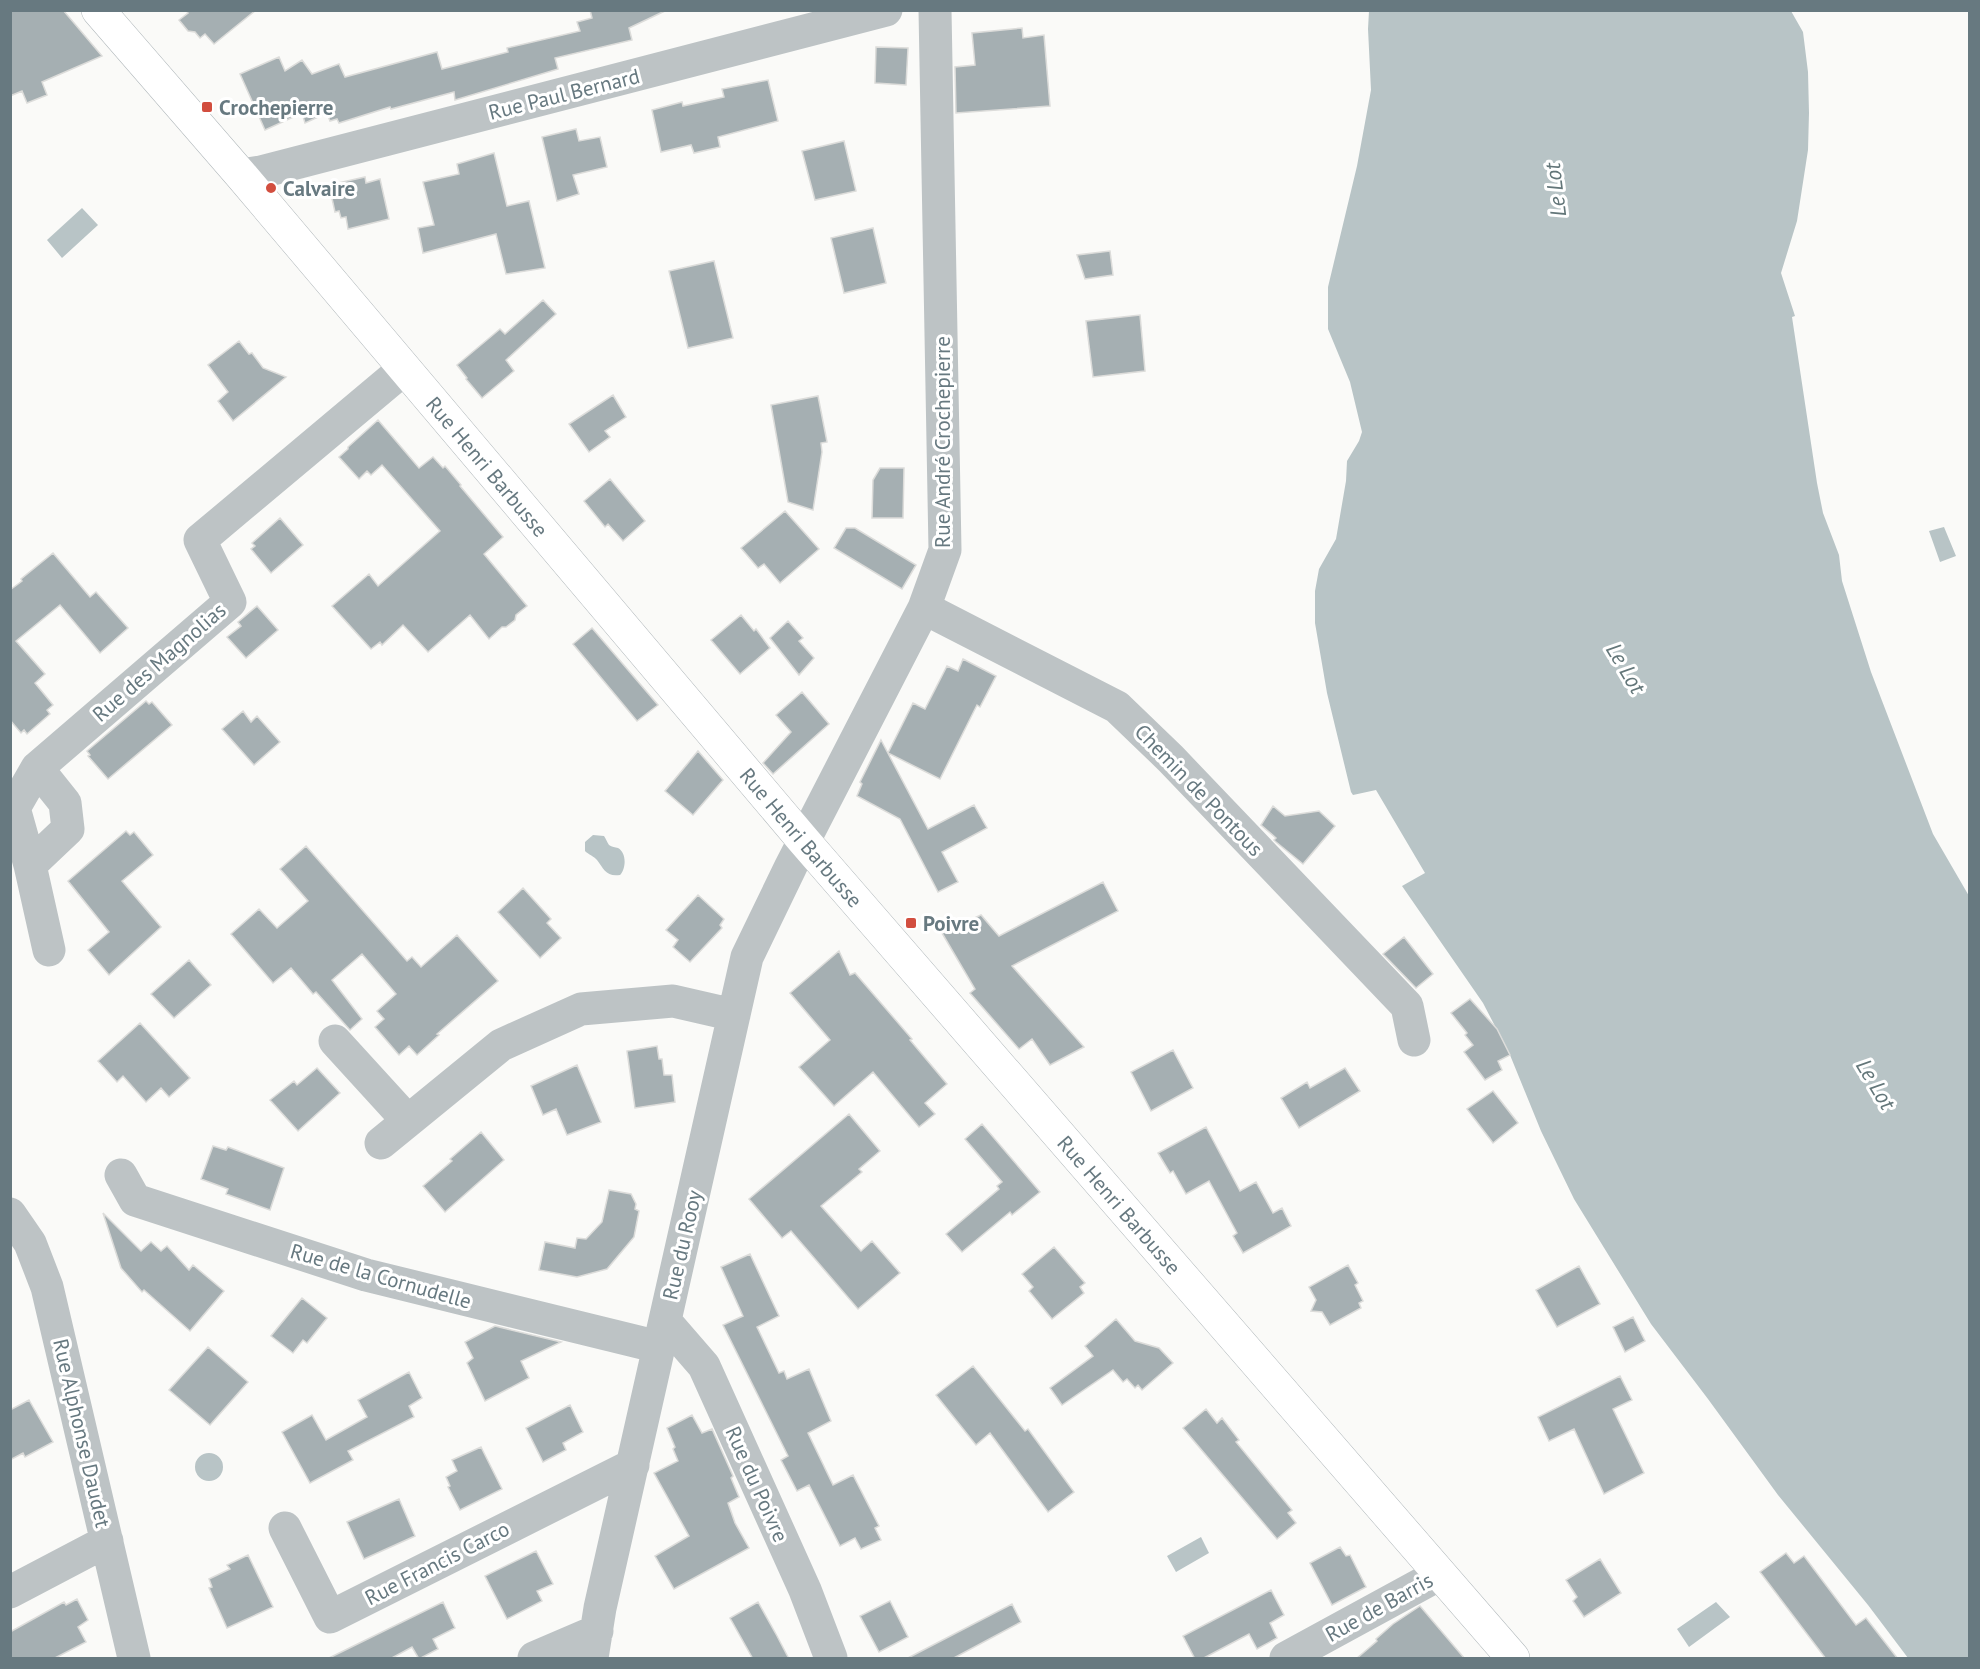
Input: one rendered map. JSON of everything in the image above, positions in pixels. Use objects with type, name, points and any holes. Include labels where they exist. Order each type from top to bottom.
[{"type":"main road","name":"Rue Henri Barbusse","points":[[98,10],[241,175],[804,841],[1513,1659]]},
{"type":"street","name":"Rue Paul Bernard","points":[[241,175],[261,172],[886,10]]},
{"type":"street","name":"Rue André Crochepierre","points":[[804,841],[924,608],[945,550],[935,10]]},
{"type":"street","name":"Rue des Magnolias","points":[[50,950],[14,808],[37,768],[230,602],[200,540],[404,369]]},
{"type":"street","name":"Chemin de Pontous","points":[[924,608],[1117,707],[1172,759],[1407,1006],[1414,1040]]},
{"type":"street","points":[[30,865],[68,829],[65,802],[37,768]]},
{"type":"street","name":"Rue du Rooy","points":[[595,1645],[600,1608],[747,957],[804,841]]},
{"type":"street","points":[[381,1143],[501,1045],[581,1009],[673,1001],[734,1016]]},
{"type":"street","points":[[335,1041],[408,1121]]},
{"type":"street","name":"Rue de la Cornudelle","points":[[121,1175],[135,1200],[366,1275],[662,1334]]},
{"type":"street","name":"Rue Alphonse Daudet","points":[[13,1224],[30,1243],[47,1287],[134,1659]]},
{"type":"street","name":"Rue du Poivre","points":[[662,1334],[704,1366],[805,1590],[831,1659]]},
{"type":"street","name":"Rue Francis Carco","points":[[285,1528],[330,1617],[633,1465]]},
{"type":"street","points":[[10,1592],[107,1541]]},
{"type":"street","name":"Rue de Barris","points":[[1286,1659],[1440,1574]]},
{"type":"street","points":[[534,1659],[595,1645]]},
{"type":"water","name":"Le Lot","points":[[1369,11],[1791,11],[1803,32],[1808,72],[1808,150],[1797,221],[1781,273],[1795,316],[1792,317],[1817,483],[1823,513],[1839,555],[1842,581],[1871,672],[1933,834],[1969,896],[1969,1658],[1908,1658],[1778,1495],[1651,1324],[1574,1199],[1541,1131],[1510,1055],[1483,1003],[1402,886],[1425,873],[1376,790],[1353,795],[1351,792],[1327,693],[1315,623],[1315,591],[1319,569],[1336,539],[1346,481],[1347,461],[1362,432],[1350,382],[1328,329],[1328,287],[1357,166],[1371,90]]},
{"type":"water","points":[[82,208],[98,225],[62,258],[47,240]]},
{"type":"water","points":[[1944,527],[1956,556],[1940,562],[1929,531]]},
{"type":"water","points":[[593,835],[604,836],[609,845],[621,850],[625,861],[620,875],[608,874],[596,859],[585,851],[585,842]]},
{"type":"water","points":[[209,1453],[219,1457],[223,1467],[219,1477],[209,1481],[199,1477],[195,1467],[199,1457]]},
{"type":"water","points":[[1201,1537],[1209,1553],[1176,1572],[1167,1556]]},
{"type":"water","points":[[1716,1602],[1730,1617],[1689,1647],[1677,1629]]},
{"type":"building","points":[[10,10],[63,10],[102,56],[42,82],[47,95],[27,103],[22,91],[10,96]]},
{"type":"building","points":[[186,10],[256,10],[214,44],[205,34],[200,38],[195,32],[188,31],[179,20],[188,13]]},
{"type":"building","points":[[590,10],[667,10],[629,28],[632,40],[555,58],[558,69],[455,100],[454,92],[391,109],[390,107],[339,123],[337,119],[330,121],[327,113],[305,123],[302,113],[265,130],[240,74],[279,57],[285,71],[302,60],[312,74],[339,64],[345,77],[437,52],[442,69],[508,52],[507,48],[580,31],[577,22],[592,18]]},
{"type":"building","points":[[1022,28],[1023,38],[1044,35],[1050,106],[956,113],[955,67],[975,65],[972,33]]},
{"type":"building","points":[[876,47],[908,48],[906,85],[875,83]]},
{"type":"building","points":[[768,80],[778,121],[718,137],[720,147],[694,153],[691,145],[661,152],[652,110],[682,102],[683,106],[724,97],[722,89]]},
{"type":"building","points":[[576,129],[579,141],[600,137],[607,167],[573,175],[579,194],[557,201],[542,137]]},
{"type":"building","points":[[844,141],[856,191],[815,200],[802,151]]},
{"type":"building","points":[[494,153],[507,206],[529,201],[545,268],[506,274],[496,234],[423,253],[418,228],[434,225],[423,182],[459,174],[457,164]]},
{"type":"building","points":[[365,177],[366,183],[380,179],[389,219],[348,229],[346,217],[341,218],[339,211],[335,212],[329,185]]},
{"type":"building","points":[[873,228],[886,283],[844,293],[831,238]]},
{"type":"building","points":[[1110,251],[1113,275],[1085,279],[1077,255]]},
{"type":"building","points":[[714,261],[733,338],[688,348],[669,271]]},
{"type":"building","points":[[543,300],[556,314],[506,360],[514,371],[482,398],[457,365],[500,329],[505,334]]},
{"type":"building","points":[[1140,315],[1145,371],[1093,377],[1086,321]]},
{"type":"building","points":[[239,341],[263,368],[286,377],[233,421],[218,401],[228,392],[208,365]]},
{"type":"building","points":[[613,395],[626,417],[605,431],[610,437],[589,452],[569,424]]},
{"type":"building","points":[[818,396],[827,442],[821,443],[822,452],[813,510],[788,502],[771,405]]},
{"type":"building","points":[[378,420],[419,468],[433,457],[443,468],[445,466],[503,537],[484,554],[527,606],[516,615],[515,620],[506,627],[502,627],[489,639],[470,615],[428,652],[403,625],[382,645],[380,642],[371,649],[332,606],[369,574],[378,586],[440,531],[382,465],[371,475],[367,471],[359,479],[339,457]]},
{"type":"building","points":[[880,468],[904,468],[903,518],[872,518],[873,480]]},
{"type":"building","points":[[610,479],[645,521],[623,541],[608,524],[605,527],[584,501]]},
{"type":"building","points":[[785,511],[819,549],[780,583],[764,564],[758,568],[741,548]]},
{"type":"building","points":[[280,518],[303,545],[271,573],[251,549],[255,546],[252,543]]},
{"type":"building","points":[[846,528],[855,528],[916,565],[902,589],[834,548]]},
{"type":"building","points":[[53,553],[90,597],[96,592],[128,628],[100,653],[60,605],[16,641],[45,674],[35,683],[53,705],[47,710],[50,714],[27,734],[24,730],[21,733],[10,720],[10,590]]},
{"type":"building","points":[[257,606],[278,630],[246,658],[227,637],[241,626],[238,622]]},
{"type":"building","points":[[741,615],[754,631],[756,629],[770,648],[740,674],[711,640]]},
{"type":"building","points":[[788,621],[803,638],[799,641],[814,658],[799,675],[770,638]]},
{"type":"building","points":[[592,628],[658,705],[637,721],[573,644]]},
{"type":"building","points":[[963,659],[996,676],[980,707],[977,705],[940,779],[888,753],[913,703],[925,709],[947,666],[958,671]]},
{"type":"building","points":[[802,692],[829,724],[773,774],[763,763],[791,732],[776,715]]},
{"type":"building","points":[[146,701],[149,704],[152,702],[172,725],[108,779],[88,756],[90,755],[87,751]]},
{"type":"building","points":[[243,711],[251,722],[257,716],[280,742],[254,765],[222,729]]},
{"type":"building","points":[[881,740],[928,829],[974,805],[987,828],[942,852],[958,882],[938,892],[900,819],[857,796],[862,784],[860,782]]},
{"type":"building","points":[[698,751],[723,780],[693,815],[665,791]]},
{"type":"building","points":[[1273,806],[1285,816],[1319,811],[1335,826],[1303,864],[1276,842],[1274,840],[1276,838],[1261,825]]},
{"type":"building","points":[[126,831],[130,835],[134,832],[153,855],[122,881],[161,927],[109,975],[88,950],[109,932],[68,881]]},
{"type":"building","points":[[306,846],[407,961],[412,957],[421,967],[457,935],[498,981],[437,1034],[439,1035],[417,1055],[409,1046],[399,1055],[375,1027],[384,1019],[377,1011],[396,994],[362,954],[332,980],[362,1019],[350,1030],[316,992],[313,994],[291,968],[273,983],[231,934],[259,909],[277,928],[308,901],[280,869]]},
{"type":"building","points":[[1103,882],[1118,911],[1012,966],[1084,1047],[1050,1065],[1032,1039],[1019,1049],[970,993],[975,989],[942,933],[981,915],[999,936]]},
{"type":"building","points":[[523,888],[551,919],[547,923],[561,938],[540,958],[498,912]]},
{"type":"building","points":[[698,895],[724,919],[720,925],[722,928],[690,962],[673,947],[678,940],[666,930]]},
{"type":"building","points":[[1404,937],[1433,974],[1416,988],[1383,954]]},
{"type":"building","points":[[839,951],[850,975],[855,973],[947,1084],[925,1103],[935,1114],[919,1127],[873,1072],[834,1106],[799,1067],[830,1040],[790,993]]},
{"type":"building","points":[[189,960],[211,985],[174,1018],[151,994]]},
{"type":"building","points":[[1470,999],[1497,1029],[1510,1055],[1498,1061],[1502,1070],[1485,1080],[1464,1052],[1473,1045],[1465,1035],[1467,1033],[1451,1013]]},
{"type":"building","points":[[140,1023],[190,1078],[169,1097],[161,1088],[146,1102],[123,1076],[117,1082],[98,1061]]},
{"type":"building","points":[[657,1046],[659,1059],[662,1059],[664,1075],[672,1075],[675,1102],[635,1108],[627,1051]]},
{"type":"building","points":[[1173,1050],[1193,1088],[1151,1111],[1131,1072]]},
{"type":"building","points":[[577,1065],[601,1122],[567,1135],[556,1109],[543,1115],[531,1086]]},
{"type":"building","points":[[317,1068],[340,1093],[298,1131],[270,1100],[294,1081],[297,1085]]},
{"type":"building","points":[[1345,1068],[1360,1091],[1299,1128],[1281,1098],[1307,1082],[1310,1088]]},
{"type":"building","points":[[1493,1091],[1518,1123],[1493,1143],[1467,1109]]},
{"type":"building","points":[[849,1114],[880,1151],[859,1169],[862,1172],[821,1206],[861,1251],[872,1241],[900,1273],[858,1309],[791,1231],[782,1238],[749,1199]]},
{"type":"building","points":[[982,1124],[1040,1192],[1012,1215],[1010,1212],[962,1252],[946,1234],[999,1189],[997,1186],[1002,1182],[965,1139]]},
{"type":"building","points":[[1206,1127],[1240,1191],[1256,1182],[1273,1213],[1282,1208],[1291,1226],[1243,1253],[1233,1236],[1237,1233],[1209,1181],[1186,1194],[1173,1171],[1170,1173],[1158,1153]]},
{"type":"building","points":[[481,1132],[504,1160],[445,1212],[423,1186]]},
{"type":"building","points":[[213,1146],[226,1150],[228,1147],[284,1168],[270,1210],[226,1194],[228,1189],[201,1179]]},
{"type":"building","points":[[609,1190],[631,1194],[636,1204],[635,1209],[639,1211],[634,1237],[607,1269],[577,1277],[539,1270],[545,1242],[575,1248],[577,1238],[586,1239],[602,1222]]},
{"type":"building","points":[[103,1213],[141,1251],[151,1242],[161,1251],[167,1246],[189,1270],[193,1265],[224,1291],[190,1331],[144,1290],[142,1292],[121,1268]]},
{"type":"building","points":[[1054,1247],[1085,1283],[1080,1287],[1084,1293],[1052,1319],[1029,1291],[1033,1287],[1022,1274]]},
{"type":"building","points":[[750,1254],[779,1316],[757,1327],[779,1373],[784,1371],[787,1379],[809,1369],[831,1421],[808,1433],[833,1485],[853,1475],[879,1526],[875,1528],[881,1540],[861,1549],[855,1538],[840,1546],[809,1485],[797,1491],[781,1460],[788,1456],[723,1325],[743,1316],[721,1267]]},
{"type":"building","points":[[1348,1265],[1358,1283],[1355,1285],[1363,1301],[1359,1303],[1361,1308],[1330,1325],[1322,1312],[1311,1311],[1316,1300],[1309,1287]]},
{"type":"building","points":[[1579,1266],[1600,1304],[1557,1327],[1536,1290]]},
{"type":"building","points":[[302,1298],[327,1318],[307,1343],[303,1340],[293,1353],[271,1336]]},
{"type":"building","points":[[1633,1317],[1645,1341],[1625,1352],[1613,1327]]},
{"type":"building","points":[[1116,1319],[1135,1341],[1159,1348],[1173,1363],[1142,1390],[1138,1385],[1135,1388],[1127,1379],[1123,1382],[1113,1370],[1062,1405],[1050,1388],[1093,1356],[1085,1346]]},
{"type":"building","points":[[495,1326],[561,1342],[521,1361],[529,1378],[485,1401],[467,1363],[473,1358],[465,1342]]},
{"type":"building","points":[[208,1347],[248,1382],[210,1425],[169,1390]]},
{"type":"building","points":[[973,1366],[1025,1431],[1028,1429],[1074,1492],[1048,1512],[990,1433],[976,1445],[936,1395]]},
{"type":"building","points":[[409,1372],[422,1398],[409,1406],[414,1417],[348,1451],[353,1460],[310,1483],[282,1432],[312,1415],[326,1440],[367,1417],[358,1400]]},
{"type":"building","points":[[1620,1376],[1632,1400],[1613,1409],[1644,1473],[1604,1494],[1574,1429],[1549,1441],[1538,1417]]},
{"type":"building","points":[[29,1400],[53,1442],[25,1457],[23,1453],[10,1460],[10,1410]]},
{"type":"building","points":[[570,1405],[583,1432],[563,1443],[566,1450],[543,1462],[526,1428]]},
{"type":"building","points":[[1206,1409],[1217,1423],[1222,1418],[1239,1440],[1236,1442],[1292,1510],[1288,1513],[1296,1523],[1277,1539],[1183,1428]]},
{"type":"building","points":[[692,1415],[702,1433],[712,1429],[733,1476],[731,1478],[739,1497],[728,1503],[735,1523],[749,1548],[674,1589],[655,1556],[689,1536],[654,1473],[678,1461],[667,1428]]},
{"type":"building","points":[[481,1447],[502,1489],[460,1510],[448,1487],[450,1486],[446,1477],[457,1471],[452,1460]]},
{"type":"building","points":[[399,1499],[415,1536],[364,1559],[347,1522]]},
{"type":"building","points":[[1340,1547],[1346,1556],[1350,1555],[1366,1587],[1332,1605],[1310,1563]]},
{"type":"building","points":[[536,1551],[553,1584],[537,1591],[542,1601],[507,1619],[485,1576]]},
{"type":"building","points":[[1786,1553],[1794,1563],[1804,1556],[1856,1625],[1866,1618],[1898,1659],[1826,1659],[1760,1572]]},
{"type":"building","points":[[248,1555],[273,1607],[227,1628],[209,1588],[212,1587],[209,1579],[230,1569],[227,1565]]},
{"type":"building","points":[[1600,1559],[1621,1593],[1584,1617],[1573,1601],[1577,1597],[1566,1580]]},
{"type":"building","points":[[1271,1590],[1284,1615],[1270,1623],[1277,1638],[1257,1649],[1249,1634],[1202,1659],[1195,1659],[1183,1636]]},
{"type":"building","points":[[77,1599],[88,1620],[78,1627],[86,1642],[53,1659],[10,1659],[10,1632],[64,1602],[66,1605]]},
{"type":"building","points":[[890,1601],[908,1637],[879,1652],[860,1616]]},
{"type":"building","points":[[443,1602],[455,1628],[433,1639],[438,1649],[419,1659],[412,1647],[390,1659],[327,1659]]},
{"type":"building","points":[[758,1602],[789,1659],[753,1659],[730,1618]]},
{"type":"building","points":[[1012,1604],[1021,1622],[952,1659],[906,1659]]},
{"type":"building","points":[[1420,1606],[1465,1659],[1356,1659],[1393,1624]]},
{"type":"place","name":"Crochepierre","points":[[207,107]]},
{"type":"place","name":"Calvaire","points":[[271,188]]},
{"type":"place","name":"Poivre","points":[[911,923]]}]
